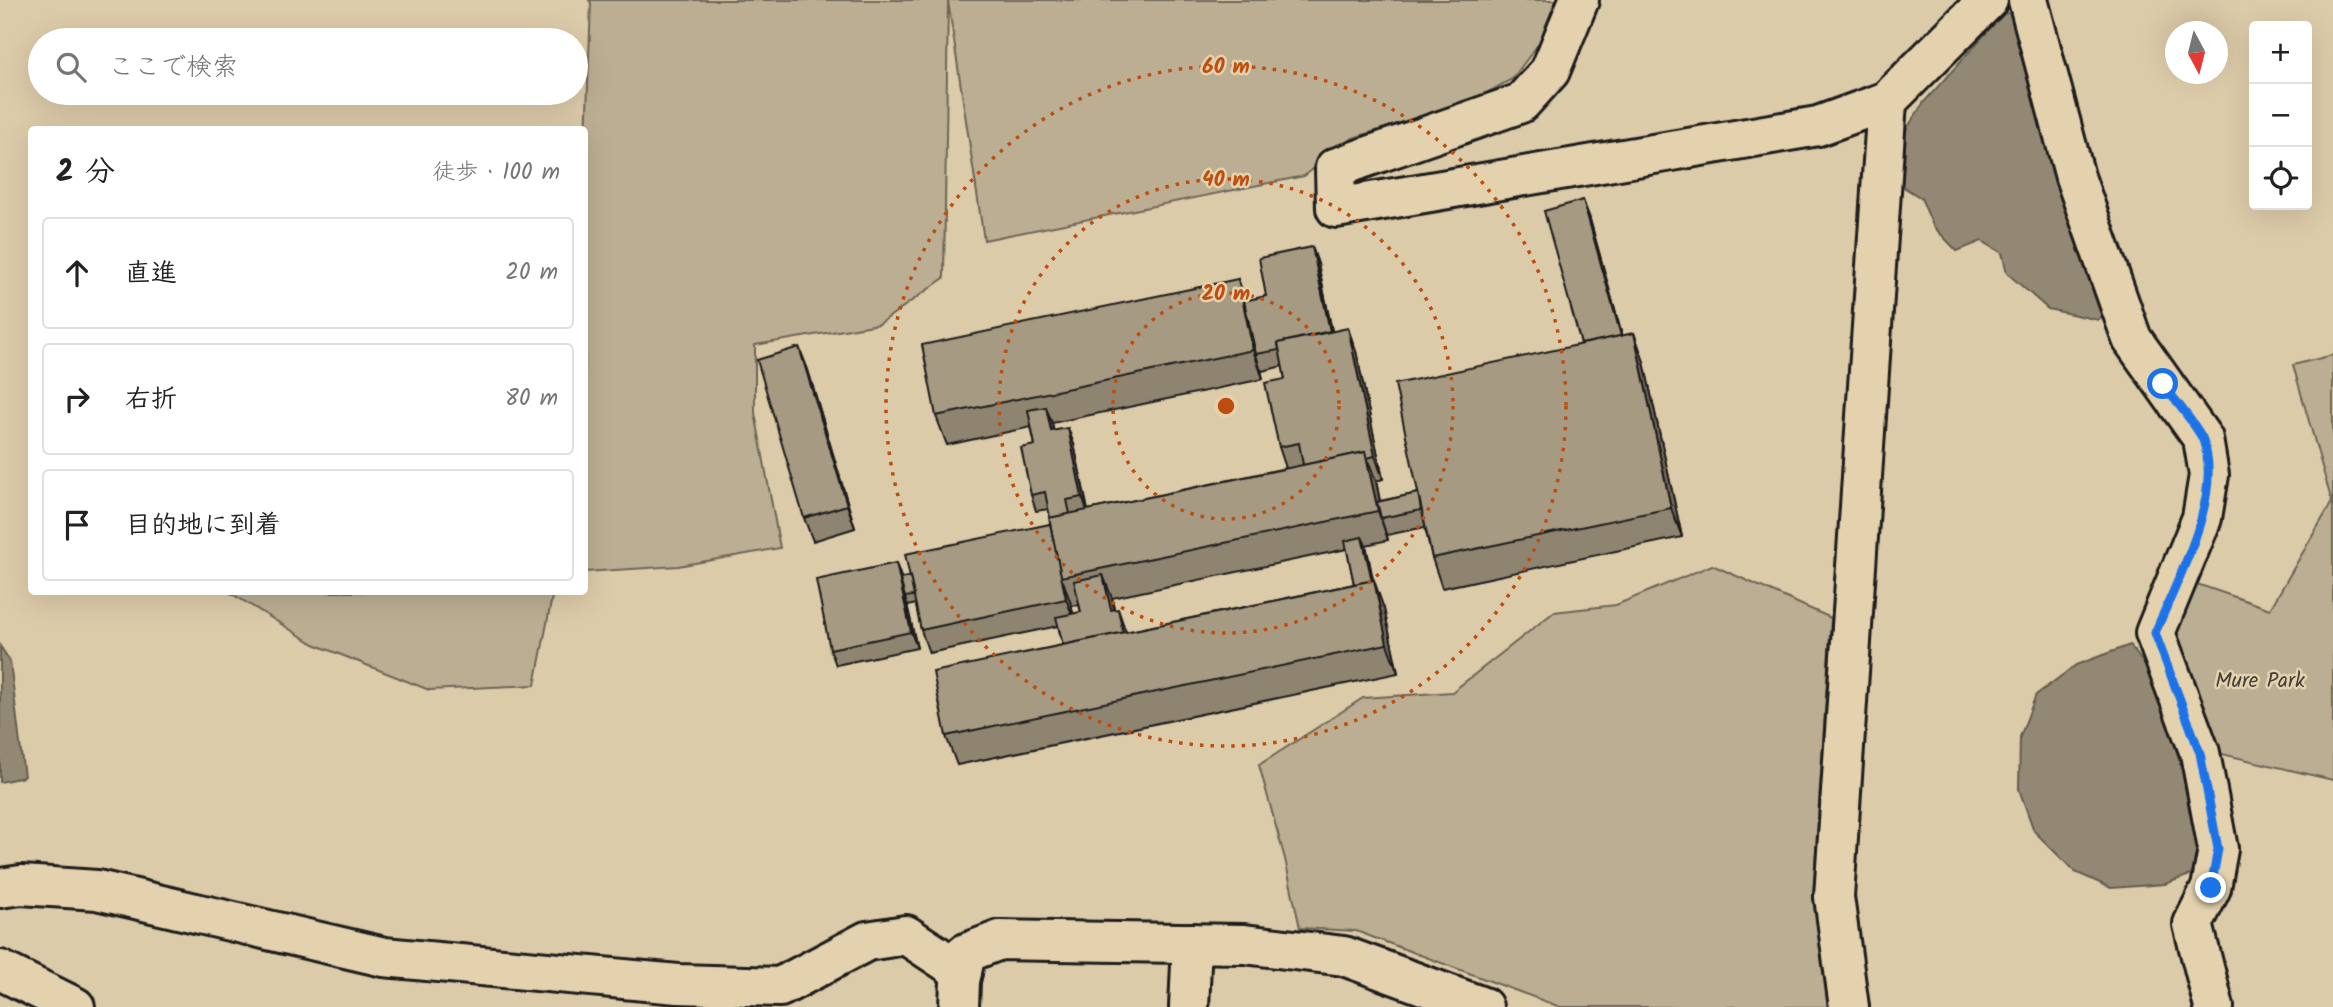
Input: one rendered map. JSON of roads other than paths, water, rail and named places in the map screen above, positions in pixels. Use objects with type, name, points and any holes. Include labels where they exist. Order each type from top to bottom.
[{"type":"street","points":[[1579,0],[1550,71],[1521,103],[1335,169],[1336,208],[1818,126],[1887,101],[1988,0]]},
{"type":"street","points":[[2028,0],[2075,177],[2132,339],[2203,439],[2209,475],[2202,518],[2155,633],[2200,753],[2218,849],[2211,888],[2193,924],[2214,1007]]},
{"type":"street","points":[[1849,1007],[1834,897],[1887,101]]},
{"type":"street","points":[[0,888],[21,885],[97,890],[384,957],[664,983],[780,987],[867,942],[906,935],[960,989]]},
{"type":"street","points":[[960,989],[966,953],[1000,940],[1244,944],[1344,956],[1483,1007]]},
{"type":"street","points":[[1189,1007],[1192,943]]},
{"type":"street","points":[[0,970],[75,1007]]},
{"type":"park label","name":"Mure Park","points":[[2260,680]]}]
